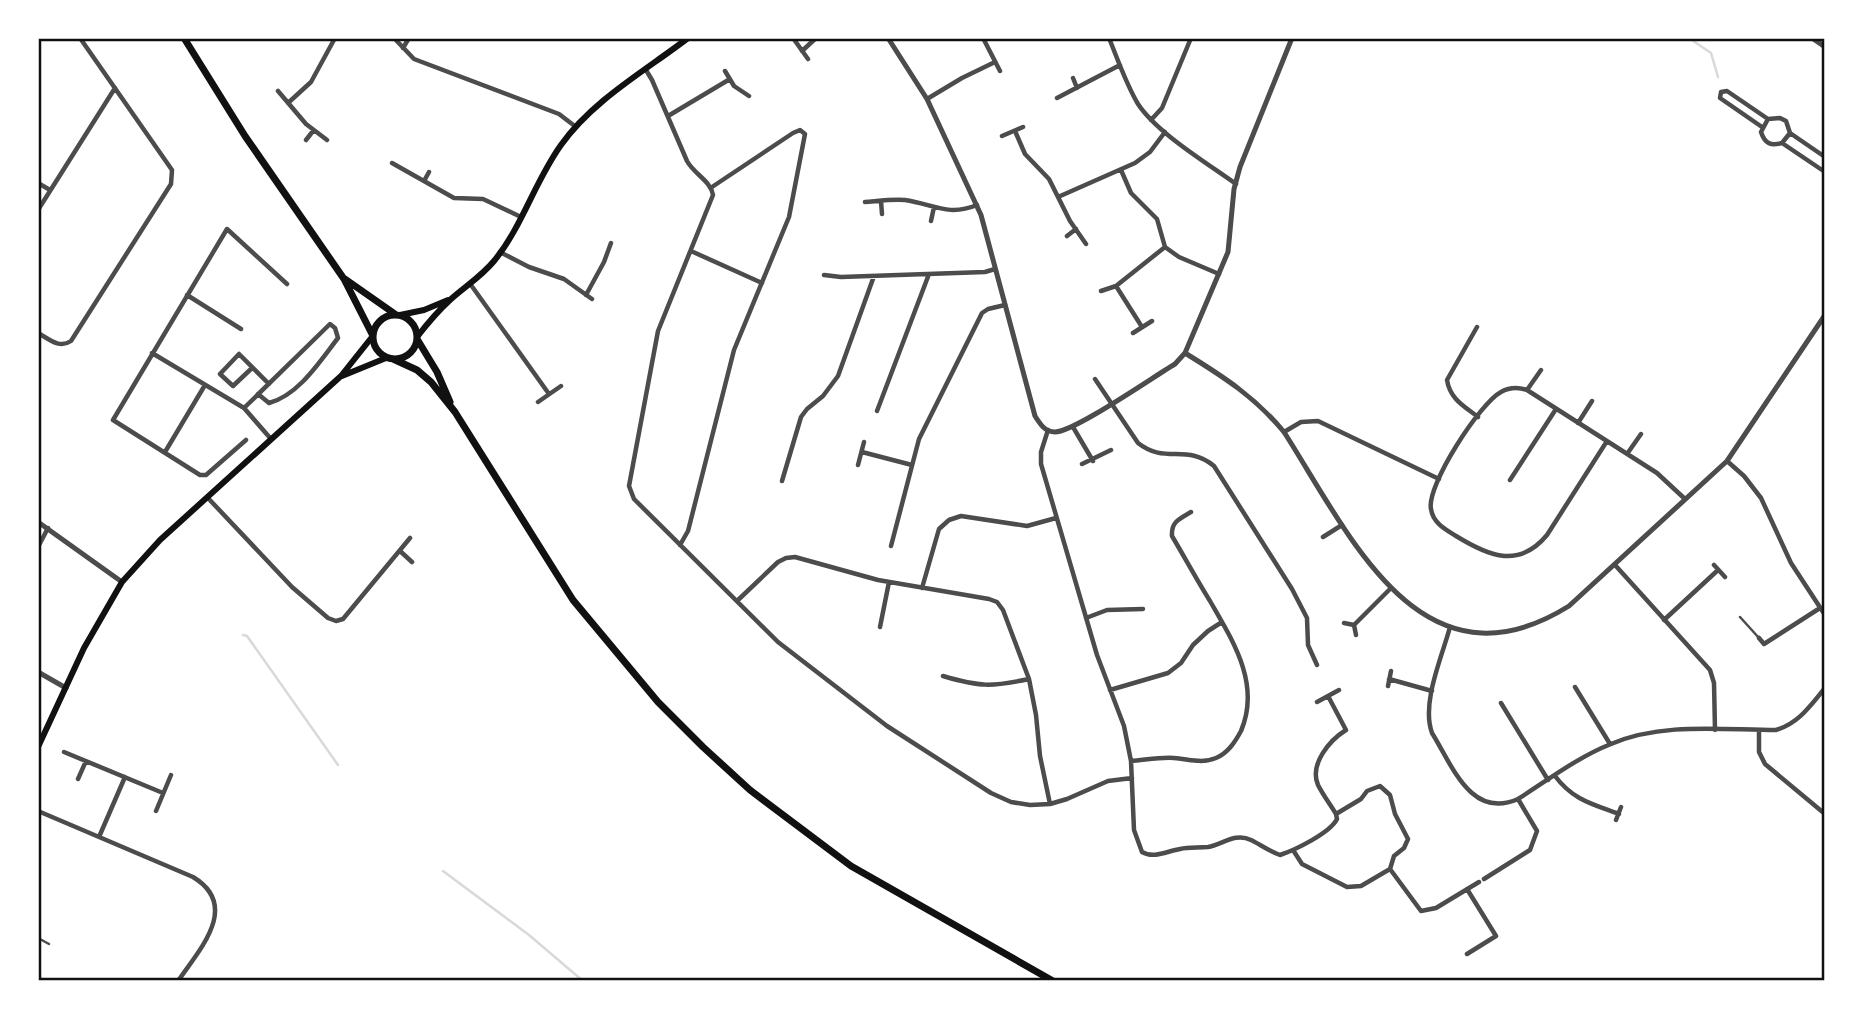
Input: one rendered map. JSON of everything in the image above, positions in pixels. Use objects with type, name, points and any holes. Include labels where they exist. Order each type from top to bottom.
[{"type":"main road","points":[[184,38],[245,136],[344,279],[376,349],[390,359],[417,370],[431,382],[455,412],[573,600],[635,676],[703,747],[760,798],[851,866],[1053,981]]},
{"type":"main road","points":[[341,376],[411,353],[417,338],[450,300],[471,285],[500,252],[546,168],[576,127],[600,104],[688,38]]},
{"type":"main road","points":[[344,279],[413,324],[417,338],[437,372],[455,412]]},
{"type":"main road","points":[[38,747],[96,624],[122,582],[160,540],[341,376],[372,336],[380,320],[424,310],[450,300]]},
{"type":"street","points":[[38,333],[56,344],[67,344],[71,341],[173,177],[172,170],[80,38]]},
{"type":"street","points":[[288,103],[311,82],[335,38]]},
{"type":"street","points":[[394,38],[415,59],[559,114],[576,127]]},
{"type":"street","points":[[403,48],[409,38]]},
{"type":"street","points":[[793,38],[808,59]]},
{"type":"street","points":[[802,51],[816,38]]},
{"type":"street","points":[[888,38],[927,99],[976,205],[1035,416],[1042,427],[1059,432],[1073,427],[1112,403],[1174,364],[1185,353],[1228,252],[1240,167],[1292,38]]},
{"type":"street","points":[[983,38],[1000,71]]},
{"type":"street","points":[[1109,38],[1139,105],[1151,120],[1236,184]]},
{"type":"street","points":[[1151,120],[1162,108],[1191,38]]},
{"type":"street","points":[[1812,38],[1825,47]]},
{"type":"street","points":[[927,99],[995,62]]},
{"type":"street","points":[[1057,98],[1120,65]]},
{"type":"street","points":[[646,70],[692,170],[712,187],[713,198],[658,331],[629,486],[634,499],[778,642],[887,726],[992,793],[1011,802],[1050,804],[1108,781],[1132,778]]},
{"type":"street","points":[[725,71],[740,92],[749,96]]},
{"type":"street","points":[[1073,78],[1077,88]]},
{"type":"street","points":[[668,116],[730,79]]},
{"type":"street","points":[[38,209],[115,88]]},
{"type":"street","points":[[1762,127],[1720,98],[1721,92],[1727,91],[1768,119],[1780,118],[1789,127],[1790,133],[1825,158]]},
{"type":"street","points":[[278,92],[313,131],[327,140]]},
{"type":"street","points":[[1768,119],[1762,127],[1763,138],[1767,142],[1772,145],[1782,143],[1790,133]]},
{"type":"street","points":[[1002,136],[1023,127]]},
{"type":"street","points":[[680,544],[688,531],[734,350],[789,217],[805,134],[800,130],[793,133],[712,187]]},
{"type":"street","points":[[306,140],[313,131]]},
{"type":"street","points":[[1015,131],[1025,154],[1049,179],[1086,244]]},
{"type":"street","points":[[1058,197],[1121,170],[1150,152],[1165,132]]},
{"type":"street","points":[[1782,143],[1825,172]]},
{"type":"street","points":[[393,163],[454,198],[483,199],[521,217]]},
{"type":"street","points":[[1121,170],[1131,193],[1157,219],[1165,247],[1179,257],[1219,274]]},
{"type":"street","points":[[424,181],[429,172]]},
{"type":"street","points":[[38,183],[50,190]]},
{"type":"street","points":[[865,202],[903,200],[958,211],[976,205]]},
{"type":"street","points":[[881,201],[882,214]]},
{"type":"street","points":[[931,221],[934,207]]},
{"type":"street","points":[[246,440],[206,475],[200,475],[113,420],[227,229],[287,284]]},
{"type":"street","points":[[1067,236],[1076,229]]},
{"type":"street","points":[[586,295],[611,243]]},
{"type":"street","points":[[1101,291],[1116,286],[1165,247]]},
{"type":"street","points":[[691,251],[762,283]]},
{"type":"street","points":[[500,252],[529,267],[564,279],[592,299]]},
{"type":"street","points":[[824,275],[841,278],[985,272],[995,269]]},
{"type":"street","points":[[877,411],[929,274]]},
{"type":"street","points":[[782,481],[801,417],[807,408],[831,387],[838,376],[874,276]]},
{"type":"street","points":[[471,285],[549,394]]},
{"type":"street","points":[[1116,286],[1142,327]]},
{"type":"street","points":[[187,295],[241,329]]},
{"type":"street","points":[[891,545],[919,439],[982,313],[1005,305]]},
{"type":"street","points":[[1185,353],[1251,397],[1284,432],[1369,564],[1391,589],[1418,612],[1450,627],[1488,633],[1538,623],[1569,606],[1727,461],[1825,315]]},
{"type":"street","points":[[1133,333],[1152,321]]},
{"type":"street","points":[[244,408],[258,394],[269,384],[330,324],[335,328],[338,338],[308,376],[280,400],[269,403],[258,394]]},
{"type":"street","points":[[1477,327],[1447,380],[1454,398],[1478,417]]},
{"type":"street","points":[[152,353],[244,408],[271,439]]},
{"type":"street","points":[[252,368],[233,386],[220,374],[239,354],[269,384]]},
{"type":"street","points":[[1527,390],[1541,370]]},
{"type":"street","points":[[1096,379],[1138,443],[1147,450],[1165,455],[1196,454],[1214,466],[1292,589],[1307,618],[1308,645],[1317,665]]},
{"type":"street","points":[[165,452],[205,384]]},
{"type":"street","points":[[538,402],[561,386]]},
{"type":"street","points":[[1607,442],[1542,540],[1525,552],[1511,556],[1495,556],[1480,551],[1437,523],[1430,498],[1455,448],[1500,392],[1514,388],[1527,390],[1628,454],[1657,473],[1685,499]]},
{"type":"street","points":[[1578,423],[1592,401]]},
{"type":"street","points":[[1510,480],[1556,409]]},
{"type":"street","points":[[1284,432],[1301,422],[1318,421],[1439,479]]},
{"type":"street","points":[[1073,427],[1093,461]]},
{"type":"street","points":[[1048,430],[1040,459],[1086,618],[1124,726],[1131,761],[1134,830],[1142,852],[1153,856],[1177,849],[1208,847],[1233,838],[1241,838],[1251,839],[1258,846],[1280,855],[1331,827],[1336,814],[1318,784],[1316,775],[1329,743],[1346,730],[1328,696]]},
{"type":"street","points":[[1628,454],[1641,434]]},
{"type":"street","points":[[859,465],[864,442]]},
{"type":"street","points":[[1082,464],[1111,450]]},
{"type":"street","points":[[862,452],[912,465]]},
{"type":"street","points":[[1727,461],[1754,487],[1791,563],[1825,615]]},
{"type":"street","points":[[207,497],[292,587],[328,618],[336,621],[343,619],[410,538]]},
{"type":"street","points":[[1131,761],[1175,758],[1198,762],[1215,758],[1227,751],[1237,739],[1246,719],[1248,685],[1243,665],[1222,622],[1172,536],[1172,527],[1176,520],[1191,512]]},
{"type":"street","points":[[922,588],[939,529],[949,520],[961,516],[1027,526],[1056,517]]},
{"type":"street","points":[[38,522],[122,582]]},
{"type":"street","points":[[1323,537],[1343,524]]},
{"type":"street","points":[[38,547],[48,528]]},
{"type":"street","points":[[399,551],[412,562]]},
{"type":"street","points":[[737,601],[778,562],[795,558],[889,582],[997,602],[1003,610],[1029,679],[1050,804]]},
{"type":"street","points":[[1615,565],[1710,670],[1714,683],[1715,730]]},
{"type":"street","points":[[1714,565],[1725,577]]},
{"type":"street","points":[[1664,620],[1718,570]]},
{"type":"street","points":[[880,627],[889,582]]},
{"type":"street","points":[[1354,625],[1391,589]]},
{"type":"street","points":[[1764,644],[1820,608]]},
{"type":"street","points":[[1086,618],[1107,610],[1143,609]]},
{"type":"street","points":[[1110,690],[1168,673],[1181,663],[1193,645],[1222,622]]},
{"type":"street","points":[[1343,623],[1354,625]]},
{"type":"street","points":[[1354,625],[1356,635]]},
{"type":"street","points":[[1450,627],[1432,691],[1428,722],[1432,733],[1469,792],[1491,804],[1505,804],[1518,799],[1610,744],[1661,730],[1776,730],[1788,727],[1798,720],[1825,688]]},
{"type":"street","points":[[1759,638],[1767,650]]},
{"type":"street","points":[[1391,671],[1389,683],[1432,691]]},
{"type":"street","points":[[38,672],[66,688]]},
{"type":"street","points":[[943,676],[975,685],[997,685],[1029,679]]},
{"type":"street","points":[[1574,687],[1610,744]]},
{"type":"street","points":[[1317,702],[1339,690]]},
{"type":"street","points":[[1501,703],[1548,780]]},
{"type":"street","points":[[1759,730],[1759,752],[1765,764],[1825,814]]},
{"type":"street","points":[[64,752],[163,793]]},
{"type":"street","points":[[78,779],[86,761]]},
{"type":"street","points":[[156,811],[171,775]]},
{"type":"street","points":[[1555,776],[1576,798],[1619,814]]},
{"type":"street","points":[[99,837],[125,777]]},
{"type":"street","points":[[1293,850],[1302,864],[1348,887],[1361,886],[1391,869],[1394,856],[1404,848],[1408,839],[1386,788],[1375,786],[1361,799],[1336,814]]},
{"type":"street","points":[[1391,869],[1421,911],[1436,908],[1530,850],[1537,831],[1518,799]]},
{"type":"street","points":[[1616,820],[1621,807]]},
{"type":"street","points":[[38,811],[193,877],[210,892],[215,908],[214,923],[178,981]]},
{"type":"street","points":[[1492,874],[1497,882]]},
{"type":"street","points":[[1467,889],[1496,936],[1467,954]]},
{"type":"lane","points":[[1740,617],[1759,638]]},
{"type":"lane","points":[[38,938],[49,944]]},
{"type":"waterway","points":[[1689,38],[1711,53],[1718,77]]},
{"type":"waterway","points":[[243,635],[247,636],[338,765]]},
{"type":"waterway","points":[[443,871],[529,935],[583,981]]}]
